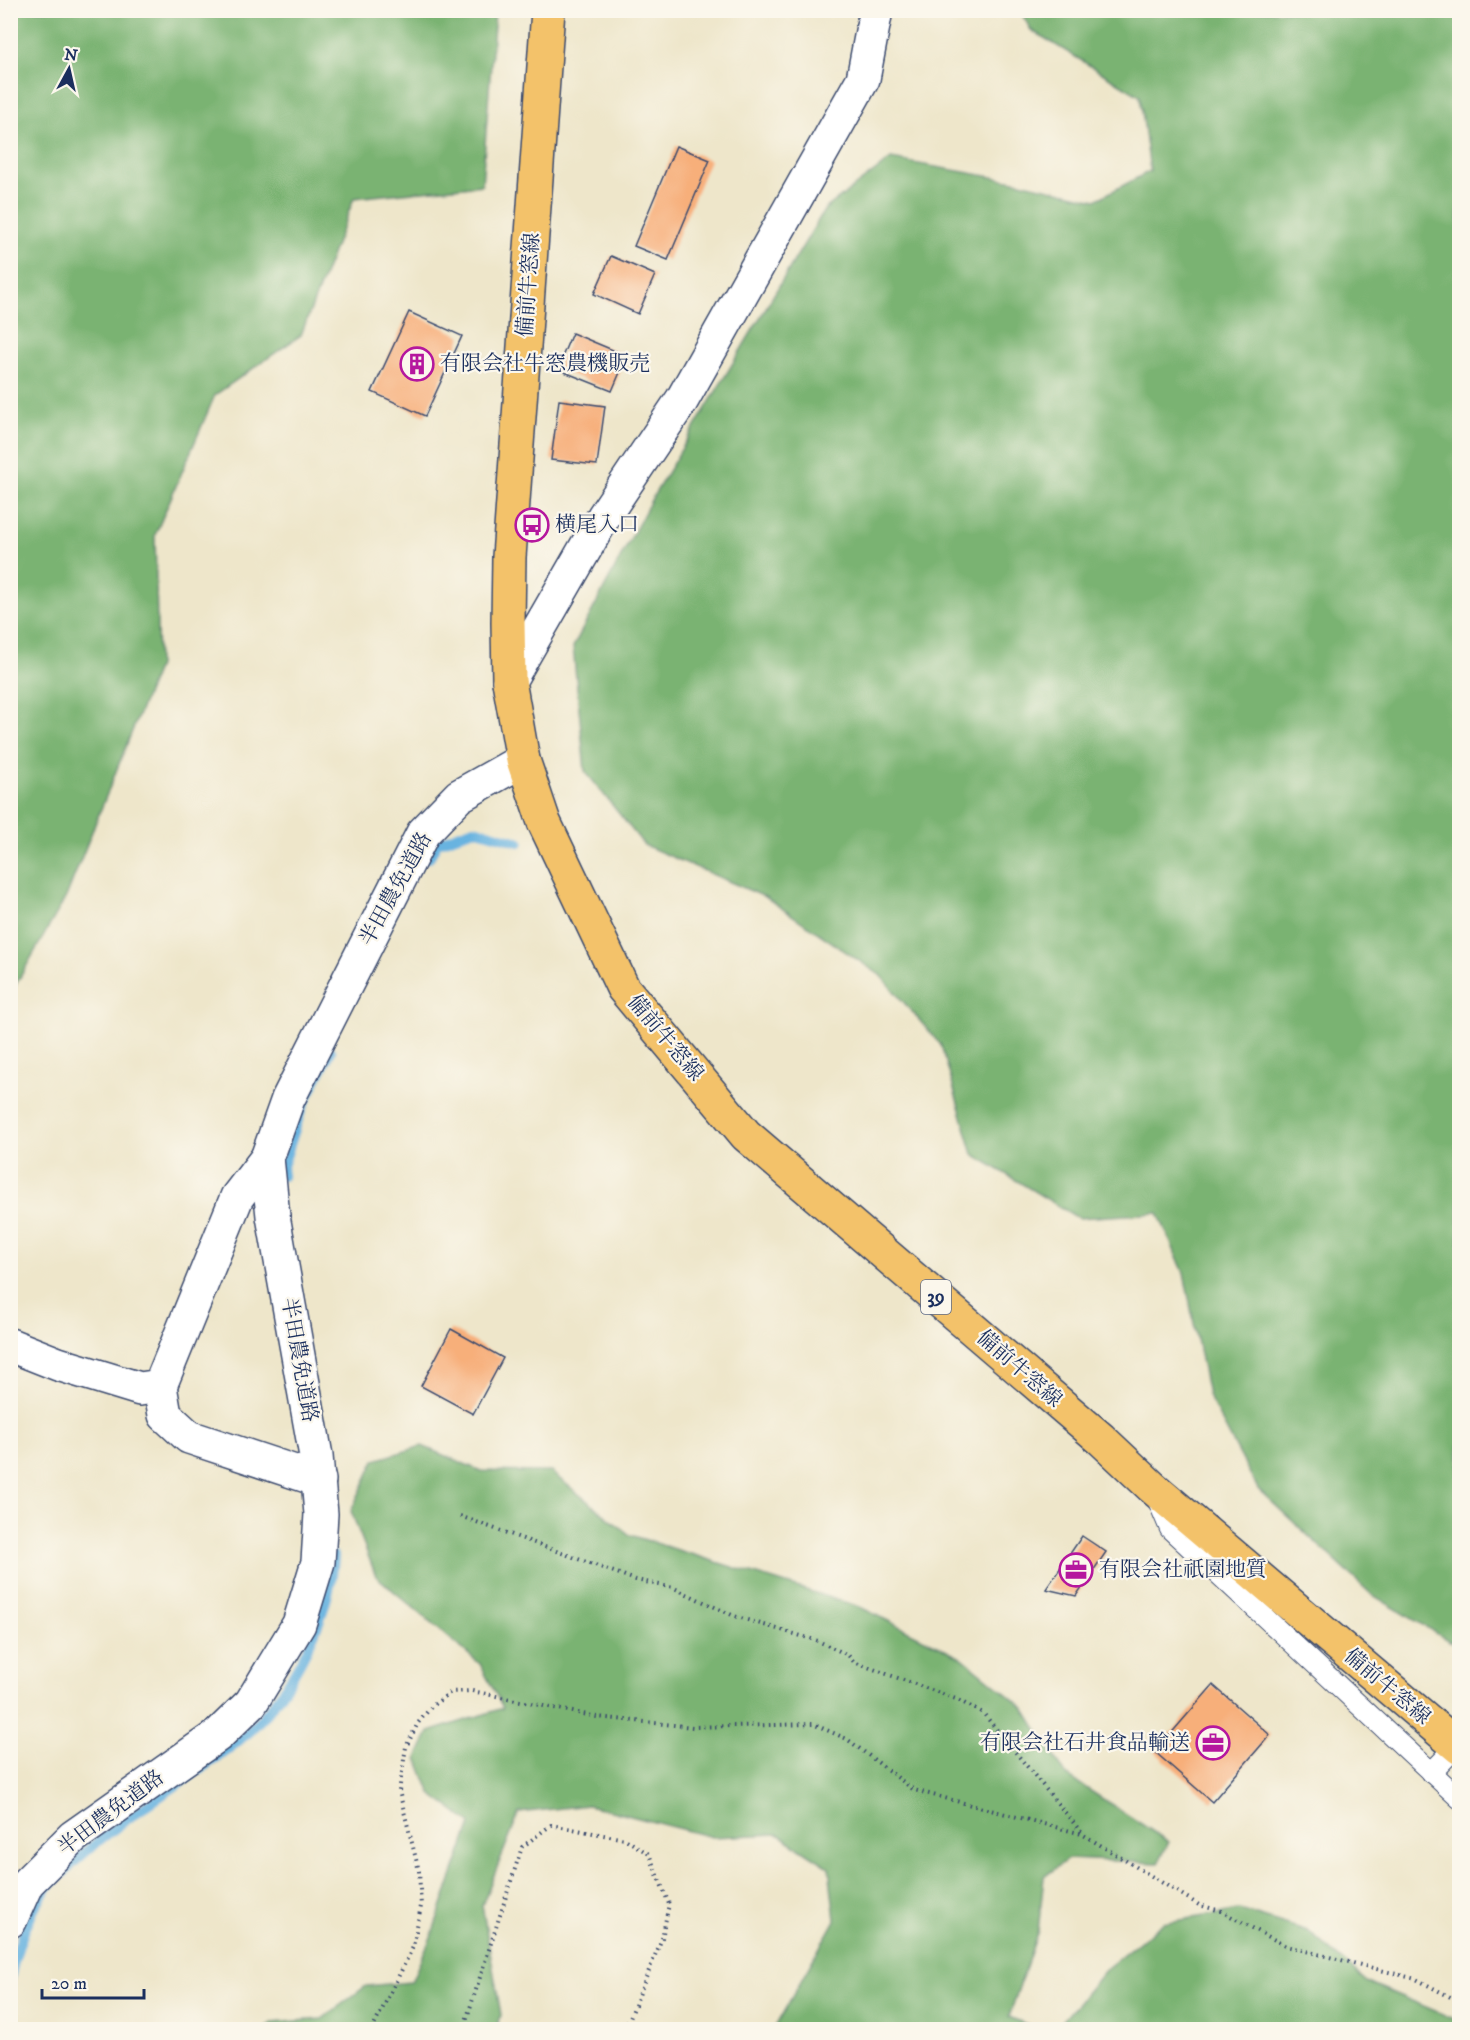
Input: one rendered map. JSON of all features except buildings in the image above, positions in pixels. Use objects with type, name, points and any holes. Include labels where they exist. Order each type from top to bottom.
[{"type":"main road","name":"備前牛窓線","points":[[548,10],[509,557],[509,681],[523,760],[544,822],[623,988],[746,1135],[1101,1439],[1315,1645],[1458,1747]]},
{"type":"street","points":[[509,681],[604,516],[682,400],[863,79],[876,10]]},
{"type":"street","name":"半田農免道路","points":[[10,1921],[27,1883],[73,1837],[218,1735],[251,1703],[299,1624],[318,1562],[321,1514],[319,1480],[273,1216],[267,1158],[288,1099],[423,832],[459,796],[523,760]]},
{"type":"street","points":[[267,1158],[237,1197],[160,1386],[165,1415],[189,1437],[319,1480]]},
{"type":"street","points":[[10,1345],[58,1364],[140,1389],[160,1386]]},
{"type":"lane","points":[[1315,1645],[1431,1773],[1460,1799]]},
{"type":"lane","points":[[1431,1773],[1458,1747]]},
{"type":"path","points":[[460,1516],[636,1580],[674,1588],[734,1616],[818,1641],[849,1655],[854,1662],[956,1699],[983,1713],[1082,1833]]},
{"type":"path","points":[[372,2030],[413,1947],[421,1906],[419,1871],[399,1791],[406,1746],[418,1724],[432,1707],[451,1692],[472,1691],[597,1717],[693,1727],[813,1724],[847,1739],[914,1790],[1082,1833],[1199,1905],[1221,1911],[1286,1946],[1416,1979],[1460,2002]]},
{"type":"path","points":[[463,2030],[522,1847],[551,1825],[625,1839],[649,1854],[669,1904],[662,1938],[625,2030]]},
{"type":"green space","points":[[11,10],[495,11],[482,185],[354,198],[301,335],[215,395],[155,535],[158,666],[66,897],[11,993]]},
{"type":"green space","points":[[1020,11],[1459,11],[1459,1647],[1371,1594],[1258,1489],[1208,1395],[1184,1273],[1158,1213],[1078,1218],[973,1154],[941,1045],[880,975],[765,897],[644,845],[585,771],[573,647],[651,500],[825,209],[891,159],[1020,182],[1096,200],[1150,171],[1140,96],[1031,30]]},
{"type":"green space","points":[[422,1446],[481,1471],[551,1472],[630,1535],[860,1607],[961,1657],[1024,1708],[1066,1775],[1169,1842],[1158,1863],[1068,1859],[1044,1877],[1038,1931],[1009,2017],[1038,2029],[774,2029],[835,1920],[829,1867],[778,1834],[712,1837],[588,1805],[519,1813],[482,1905],[501,2015],[497,2029],[266,2029],[272,2023],[322,2019],[366,1986],[411,1982],[431,1937],[471,1823],[431,1794],[417,1758],[429,1732],[503,1708],[480,1664],[376,1576],[351,1511],[375,1460]]},
{"type":"green space","points":[[1240,1910],[1308,1931],[1367,1982],[1459,2021],[1459,2029],[1056,2029],[1107,1968],[1163,1923]]},
{"type":"waterway","points":[[429,858],[437,843],[474,829],[519,842]]},
{"type":"waterway","points":[[283,1176],[282,1169],[302,1108],[331,1051]]},
{"type":"waterway","points":[[10,1979],[18,1947],[27,1925],[49,1886],[103,1837],[231,1747],[269,1710],[286,1686],[314,1635],[331,1582],[334,1556]]},
{"type":"place","name":"有限会社牛窓農機販売","points":[[417,364]]},
{"type":"place","name":"横尾入口","points":[[532,525]]},
{"type":"place","name":"有限会社祇園地質","points":[[1076,1570]]},
{"type":"place","name":"有限会社石井食品輸送","points":[[1213,1743]]}]
